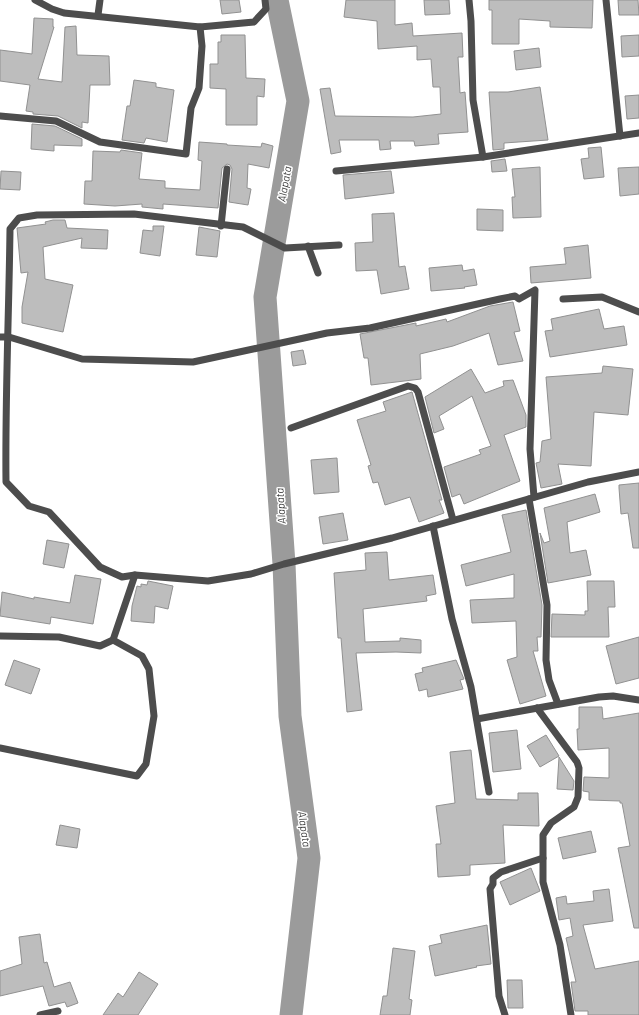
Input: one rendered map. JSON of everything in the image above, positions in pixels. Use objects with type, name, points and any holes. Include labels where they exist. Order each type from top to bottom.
[{"type":"street","points":[[35,0],[52,9],[64,13],[98,15],[200,27],[254,22],[266,9],[265,0]]},
{"type":"street","points":[[98,15],[100,0]]},
{"type":"street","points":[[469,0],[472,21],[473,100],[483,157]]},
{"type":"street","points":[[606,0],[620,136]]},
{"type":"street","points":[[0,116],[56,121],[100,142],[186,154],[191,108],[199,88],[202,46],[200,27]]},
{"type":"street","points":[[336,171],[483,157],[639,133]]},
{"type":"street","points":[[221,226],[227,169]]},
{"type":"street","points":[[339,245],[285,248],[242,227],[221,226],[197,221],[134,214],[37,215],[19,218],[10,229],[9,337],[5,412],[6,482],[29,506],[49,512],[100,567],[122,577],[135,575],[208,580],[251,574],[433,526],[588,482],[639,472]]},
{"type":"street","points":[[308,246],[318,273]]},
{"type":"street","points":[[0,337],[9,337],[82,360],[193,362],[327,333],[370,328],[500,299],[516,296],[519,299],[535,290],[530,449],[532,498],[547,605],[546,660],[549,680],[558,704]]},
{"type":"street","points":[[563,299],[602,297],[639,312]]},
{"type":"street","points":[[291,428],[408,386],[415,388],[418,392],[453,520]]},
{"type":"street","points":[[433,526],[452,618],[471,687],[489,792]]},
{"type":"street","points":[[0,636],[59,637],[100,646],[113,640],[135,575]]},
{"type":"street","points":[[0,748],[137,776],[146,764],[154,716],[149,669],[142,656],[113,640]]},
{"type":"street","points":[[477,719],[599,697],[613,696],[639,700]]},
{"type":"street","points":[[537,708],[577,762],[579,768],[578,797],[574,807],[547,827],[543,835],[543,882],[560,945],[571,1015]]},
{"type":"street","points":[[505,1015],[499,996],[490,889],[493,878],[502,872],[543,858]]},
{"type":"street","points":[[40,1015],[58,1011]]},
{"type":"building","points":[[220,0],[239,0],[241,12],[222,14]]},
{"type":"building","points":[[346,0],[395,0],[395,25],[412,23],[413,36],[462,33],[463,57],[458,57],[460,93],[465,92],[468,132],[438,134],[439,144],[415,146],[414,141],[390,141],[391,149],[380,150],[379,140],[339,140],[341,152],[331,154],[320,89],[330,88],[335,116],[413,117],[441,114],[440,87],[433,87],[431,59],[417,60],[417,46],[378,49],[377,21],[344,17]]},
{"type":"building","points":[[424,0],[449,0],[450,14],[425,15]]},
{"type":"building","points":[[489,0],[593,0],[592,28],[550,27],[550,21],[519,19],[519,44],[492,44],[492,10],[489,10]]},
{"type":"building","points":[[618,0],[638,0],[639,15],[619,15]]},
{"type":"building","points":[[34,18],[53,19],[54,27],[38,79],[62,82],[65,27],[76,26],[77,55],[109,56],[110,85],[90,85],[88,123],[82,122],[82,128],[58,116],[33,114],[33,112],[26,111],[30,85],[0,81],[0,50],[32,54]]},
{"type":"building","points":[[221,35],[245,35],[246,78],[265,79],[264,97],[257,96],[257,125],[226,125],[226,89],[210,88],[210,64],[218,64],[218,42],[221,42]]},
{"type":"building","points":[[639,35],[639,56],[622,57],[621,36]]},
{"type":"building","points":[[539,48],[541,67],[516,70],[514,51]]},
{"type":"building","points":[[134,80],[156,83],[156,87],[174,90],[167,142],[146,138],[144,143],[122,140],[127,106],[130,106]]},
{"type":"building","points":[[540,87],[548,140],[504,143],[504,149],[493,150],[489,92],[508,92]]},
{"type":"building","points":[[639,95],[639,118],[627,119],[625,96]]},
{"type":"building","points":[[32,124],[55,126],[82,139],[82,146],[54,145],[54,151],[31,149]]},
{"type":"building","points":[[199,142],[261,147],[262,143],[273,146],[269,168],[248,164],[247,188],[251,189],[248,205],[229,202],[232,169],[230,165],[227,164],[222,168],[218,208],[163,204],[163,209],[142,207],[142,204],[115,206],[84,204],[85,181],[92,181],[93,151],[120,152],[121,150],[142,153],[139,179],[165,181],[165,188],[200,190],[202,161],[198,160]]},
{"type":"building","points":[[601,147],[604,177],[584,179],[581,159],[589,158],[588,148]]},
{"type":"building","points":[[505,159],[507,171],[492,172],[491,161]]},
{"type":"building","points":[[540,167],[541,217],[513,218],[512,197],[515,197],[512,169]]},
{"type":"building","points":[[639,167],[639,194],[620,196],[618,168]]},
{"type":"building","points":[[1,171],[21,172],[20,190],[0,189]]},
{"type":"building","points":[[391,171],[394,193],[345,199],[343,175]]},
{"type":"building","points":[[477,209],[503,210],[503,231],[477,230]]},
{"type":"building","points":[[394,213],[399,267],[405,266],[409,289],[381,294],[377,270],[356,271],[355,243],[373,242],[372,214]]},
{"type":"building","points":[[65,220],[67,228],[108,230],[107,249],[81,248],[82,238],[43,247],[45,279],[73,285],[63,332],[22,323],[22,307],[28,272],[21,273],[17,228],[46,224],[45,222]]},
{"type":"building","points":[[153,226],[164,226],[160,256],[140,253],[143,230],[153,231]]},
{"type":"building","points":[[199,227],[220,231],[217,257],[196,255]]},
{"type":"building","points":[[588,245],[591,278],[531,283],[530,267],[566,264],[564,248]]},
{"type":"building","points":[[462,265],[463,271],[474,269],[477,285],[464,287],[465,288],[431,291],[429,268]]},
{"type":"building","points":[[513,302],[520,331],[514,332],[523,361],[498,365],[489,333],[453,346],[420,354],[421,379],[371,385],[368,358],[364,358],[360,334],[416,323],[416,326],[446,319],[447,322],[490,306]]},
{"type":"building","points":[[599,309],[604,329],[624,326],[627,345],[550,357],[545,331],[553,330],[551,319]]},
{"type":"building","points":[[303,350],[306,364],[293,366],[291,352]]},
{"type":"building","points":[[603,366],[633,369],[628,415],[594,412],[591,466],[558,464],[562,484],[541,488],[536,463],[540,462],[542,441],[551,439],[546,377],[602,373]]},
{"type":"building","points":[[471,369],[485,393],[504,386],[503,381],[513,380],[526,415],[526,427],[504,435],[520,481],[464,504],[460,494],[452,497],[444,467],[481,454],[479,450],[491,446],[472,396],[439,416],[444,429],[434,433],[425,397]]},
{"type":"building","points":[[412,392],[442,500],[439,500],[444,513],[419,522],[410,497],[385,505],[378,482],[373,483],[368,466],[371,465],[357,420],[386,411],[383,402]]},
{"type":"building","points":[[337,458],[339,492],[314,494],[311,460]]},
{"type":"building","points":[[639,483],[639,548],[633,548],[628,513],[621,514],[619,485]]},
{"type":"building","points":[[595,494],[600,512],[567,522],[570,553],[586,550],[591,575],[548,583],[540,533],[544,543],[550,541],[544,508]]},
{"type":"building","points":[[526,510],[542,605],[541,637],[537,637],[538,651],[533,651],[546,696],[520,704],[507,660],[517,657],[516,621],[472,623],[470,600],[514,598],[514,574],[466,586],[461,565],[511,552],[502,515]]},
{"type":"building","points":[[343,513],[348,540],[323,544],[319,517]]},
{"type":"building","points":[[47,540],[69,544],[64,568],[43,564]]},
{"type":"building","points":[[387,552],[389,580],[433,575],[436,594],[426,596],[427,601],[363,609],[365,642],[400,641],[400,638],[421,640],[421,653],[356,653],[362,710],[347,712],[341,638],[338,638],[334,573],[366,570],[365,553]]},
{"type":"building","points":[[75,575],[101,579],[93,624],[51,617],[50,624],[0,616],[2,592],[34,599],[34,597],[70,603]]},
{"type":"building","points":[[148,581],[173,586],[168,609],[155,606],[154,623],[131,621],[132,606],[137,586],[141,587],[141,584],[147,585]]},
{"type":"building","points":[[587,581],[614,581],[615,607],[608,607],[609,637],[551,637],[552,614],[585,615],[585,611],[588,611]]},
{"type":"building","points":[[639,637],[639,678],[616,684],[606,646]]},
{"type":"building","points":[[14,660],[40,669],[31,694],[5,685]]},
{"type":"building","points":[[456,660],[464,679],[460,680],[463,689],[428,697],[427,689],[419,691],[415,674],[423,672],[422,668]]},
{"type":"building","points":[[579,707],[602,707],[603,719],[639,713],[639,928],[634,928],[618,848],[630,846],[622,803],[620,803],[620,801],[589,800],[589,792],[583,791],[584,777],[609,778],[609,748],[578,750],[577,729],[579,729]]},
{"type":"building","points":[[517,730],[521,769],[493,772],[489,733]]},
{"type":"building","points":[[546,735],[559,756],[540,767],[527,746]]},
{"type":"building","points":[[471,750],[476,799],[518,800],[518,793],[538,793],[539,826],[503,825],[505,863],[470,865],[470,875],[438,877],[436,844],[441,844],[436,806],[455,803],[450,752]]},
{"type":"building","points":[[559,757],[574,781],[573,790],[557,789]]},
{"type":"building","points":[[60,825],[80,829],[77,848],[56,845]]},
{"type":"building","points":[[591,831],[596,852],[563,859],[558,838]]},
{"type":"building","points":[[531,868],[540,891],[510,905],[500,882]]},
{"type":"building","points":[[609,889],[613,921],[583,925],[595,969],[639,961],[639,1015],[588,1015],[588,1011],[575,1011],[571,982],[576,982],[566,938],[573,936],[570,918],[559,920],[556,898],[566,896],[567,904],[594,901],[593,891]]},
{"type":"building","points":[[487,925],[491,964],[435,976],[429,946],[442,943],[440,935]]},
{"type":"building","points":[[40,934],[44,963],[47,962],[54,987],[70,982],[78,1003],[67,1007],[65,1002],[49,1006],[43,986],[0,996],[0,971],[22,964],[19,937]]},
{"type":"building","points":[[393,948],[415,951],[409,999],[412,1000],[410,1015],[380,1015],[383,996],[387,996]]},
{"type":"building","points":[[139,972],[158,984],[138,1015],[103,1015],[118,993],[123,997]]},
{"type":"building","points":[[507,980],[522,980],[523,1008],[508,1008]]},
{"type":"waterway","name":"Alapata","points":[[277,0],[298,101],[265,297],[284,564],[290,716],[309,858],[291,1015]]}]
